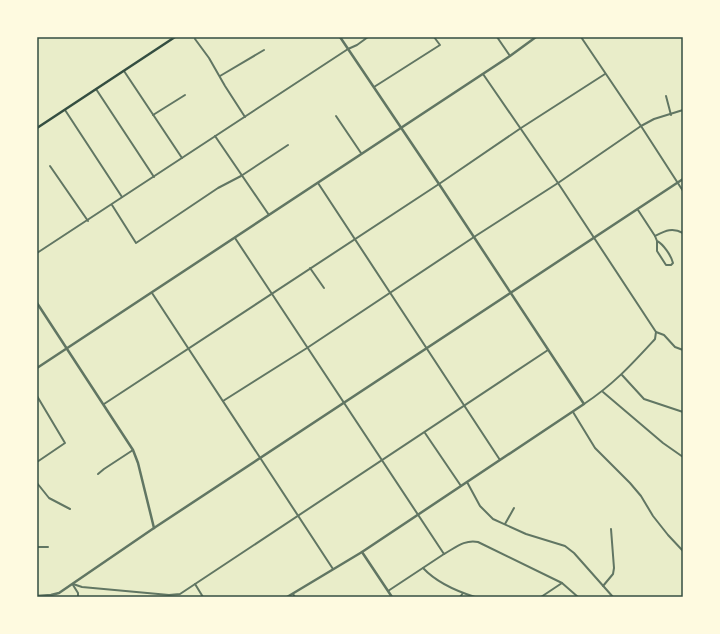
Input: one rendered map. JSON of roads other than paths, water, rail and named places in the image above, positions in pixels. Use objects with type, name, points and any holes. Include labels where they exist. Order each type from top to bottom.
[{"type":"main road","points":[[37,128],[175,37]]},
{"type":"street","points":[[340,37],[584,404]]},
{"type":"street","points":[[37,253],[88,221],[348,48],[357,45],[368,37]]},
{"type":"street","points":[[374,87],[440,44],[434,37]]},
{"type":"street","points":[[497,37],[510,56]]},
{"type":"street","points":[[37,368],[483,74],[536,37]]},
{"type":"street","points":[[580,37],[641,126],[683,191]]},
{"type":"street","points":[[195,39],[202,46],[245,117]]},
{"type":"street","points":[[220,76],[264,50]]},
{"type":"street","points":[[124,71],[182,158]]},
{"type":"street","points":[[483,74],[558,183],[656,332],[664,335],[675,347],[683,350]]},
{"type":"street","points":[[104,404],[605,74]]},
{"type":"street","points":[[96,89],[154,177]]},
{"type":"street","points":[[153,115],[185,94]]},
{"type":"street","points":[[666,96],[671,114]]},
{"type":"street","points":[[65,110],[122,198]]},
{"type":"street","points":[[223,402],[558,183],[641,126],[654,119],[683,110]]},
{"type":"street","points":[[336,116],[361,153]]},
{"type":"street","points":[[215,136],[269,215]]},
{"type":"street","points":[[112,205],[136,243],[218,188],[242,176],[288,145]]},
{"type":"street","points":[[50,166],[88,221]]},
{"type":"street","points":[[37,596],[55,595],[73,584],[154,528],[683,180]]},
{"type":"street","points":[[318,183],[500,460]]},
{"type":"street","points":[[638,210],[672,260],[673,263],[671,265],[666,264],[659,253],[656,245],[657,240]]},
{"type":"street","points":[[655,236],[671,229],[683,232]]},
{"type":"street","points":[[235,238],[444,554]]},
{"type":"street","points":[[310,268],[324,288]]},
{"type":"street","points":[[152,293],[334,570]]},
{"type":"street","points":[[37,303],[133,450],[139,467],[154,528]]},
{"type":"street","points":[[287,597],[362,552],[603,392],[622,375],[655,339],[656,332]]},
{"type":"street","points":[[73,584],[82,587],[169,595],[180,594],[298,515],[425,433],[548,350]]},
{"type":"street","points":[[622,375],[644,399],[683,412]]},
{"type":"street","points":[[603,392],[683,457]]},
{"type":"street","points":[[37,396],[66,443],[37,462]]},
{"type":"street","points":[[573,412],[596,448],[641,496],[656,520],[683,551]]},
{"type":"street","points":[[425,433],[461,486]]},
{"type":"street","points":[[98,474],[133,450]]},
{"type":"street","points":[[467,482],[480,506],[487,514],[526,534],[565,546],[574,553],[613,597]]},
{"type":"street","points":[[37,483],[49,498],[70,509]]},
{"type":"street","points":[[505,524],[514,508]]},
{"type":"street","points":[[603,586],[613,574],[614,568],[612,529]]},
{"type":"street","points":[[388,591],[444,554],[464,542],[471,540],[562,583],[578,597]]},
{"type":"street","points":[[37,547],[48,547]]},
{"type":"street","points":[[362,552],[392,597]]},
{"type":"street","points":[[423,568],[429,575],[441,583],[475,597]]},
{"type":"street","points":[[541,597],[562,583]]},
{"type":"street","points":[[73,584],[78,593],[78,597]]},
{"type":"street","points":[[195,584],[204,597]]},
{"type":"street","points":[[460,597],[463,593]]}]
